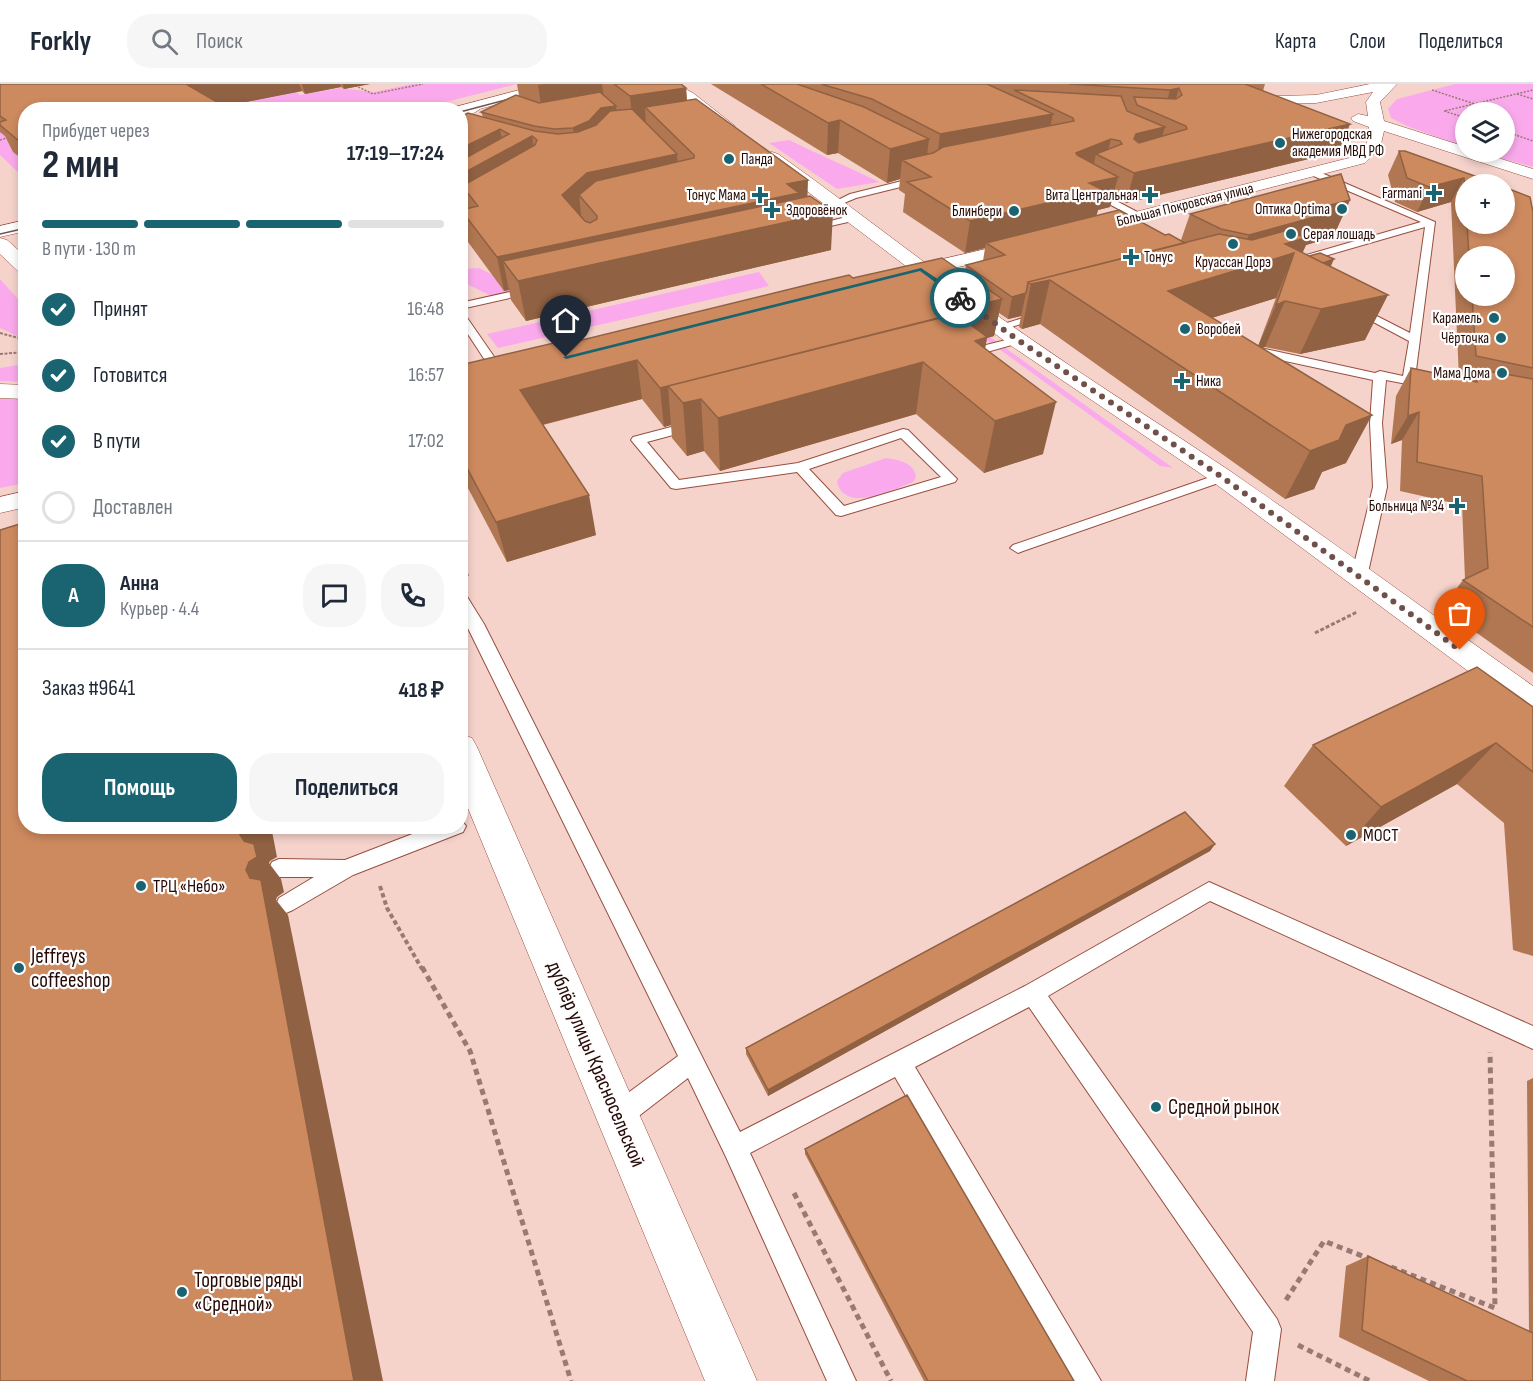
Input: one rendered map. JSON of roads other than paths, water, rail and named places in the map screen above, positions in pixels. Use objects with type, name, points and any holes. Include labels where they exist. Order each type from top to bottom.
[{"type":"main road","points":[[468,109],[489,105],[558,84]]},
{"type":"main road","points":[[664,84],[694,93],[715,121],[740,134]]},
{"type":"main road","points":[[1228,100],[1316,99],[1390,84]]},
{"type":"main road","points":[[1314,172],[1359,160],[1373,150],[1370,142],[1377,123],[1374,99],[1390,84]]},
{"type":"main road","points":[[1250,101],[1329,111]]},
{"type":"main road","points":[[1269,104],[1300,115]]},
{"type":"main road","points":[[468,114],[489,105]]},
{"type":"main road","points":[[1347,115],[1533,174]]},
{"type":"main road","points":[[759,148],[837,203],[910,258],[921,270],[1009,333],[1222,477],[1533,703]]},
{"type":"main road","points":[[1314,172],[1380,167]]},
{"type":"main road","points":[[1456,167],[1533,174]]},
{"type":"main road","name":"Большая Покровская улица","points":[[1071,234],[1113,222],[1133,224],[1314,172]]},
{"type":"main road","points":[[0,232],[18,227]]},
{"type":"main road","points":[[887,278],[1051,240]]},
{"type":"main road","points":[[0,244],[18,261]]},
{"type":"main road","points":[[490,376],[522,368]]},
{"type":"main road","points":[[0,391],[18,392]]},
{"type":"main road","points":[[0,505],[18,501]]},
{"type":"main road","name":"дублёр улицы Красносельской","points":[[468,786],[475,820],[618,1116],[730,1381]]},
{"type":"lane","points":[[837,203],[853,196],[926,178],[935,172]]},
{"type":"lane","points":[[1314,172],[1430,222]]},
{"type":"lane","points":[[1085,188],[1133,224]]},
{"type":"lane","points":[[796,231],[854,218]]},
{"type":"lane","points":[[1284,265],[1430,222]]},
{"type":"lane","points":[[1408,380],[1430,222]]},
{"type":"lane","points":[[468,304],[539,288]]},
{"type":"lane","points":[[1344,304],[1415,340]]},
{"type":"lane","points":[[949,358],[1058,311]]},
{"type":"lane","points":[[468,329],[490,376]]},
{"type":"lane","points":[[1237,359],[1246,364],[1265,353],[1379,384]]},
{"type":"lane","points":[[1359,577],[1380,487],[1377,423],[1380,375],[1442,386]]},
{"type":"lane","points":[[1341,381],[1379,384]]},
{"type":"lane","points":[[707,422],[638,440],[676,485],[800,467],[903,433],[950,479],[841,512],[800,467]]},
{"type":"lane","points":[[1018,548],[1222,477]]},
{"type":"lane","points":[[468,613],[735,1148],[842,1381]]},
{"type":"lane","points":[[286,904],[346,869],[435,834]]},
{"type":"lane","points":[[279,868],[346,869]]},
{"type":"lane","points":[[735,1148],[1033,993],[1209,891],[1533,1038]]},
{"type":"lane","points":[[1033,993],[1267,1329],[1260,1381]]},
{"type":"lane","points":[[618,1116],[692,1060]]},
{"type":"lane","points":[[899,1062],[1087,1381]]},
{"type":"tram line","points":[[468,110],[524,95]]},
{"type":"tram line","points":[[0,234],[18,230]]},
{"type":"place","name":"Нижегородская академия МВД РФ","points":[[1280,143]]},
{"type":"place","name":"Панда","points":[[729,159]]},
{"type":"place","name":"Farmani","points":[[1434,193]]},
{"type":"place","name":"Тонус Мама","points":[[760,195]]},
{"type":"place","name":"Вита Центральная","points":[[1150,195]]},
{"type":"place","name":"Оптика Optima","points":[[1342,209]]},
{"type":"place","name":"Здоровёнок","points":[[772,210]]},
{"type":"place","name":"Блинбери","points":[[1014,211]]},
{"type":"place","name":"Серая лошадь","points":[[1291,234]]},
{"type":"place","name":"Круассан Дорэ","points":[[1233,244]]},
{"type":"place","name":"Тонус","points":[[1131,257]]},
{"type":"place","name":"Карамель","points":[[1494,318]]},
{"type":"place","name":"Воробей","points":[[1185,329]]},
{"type":"place","name":"Чёрточка","points":[[1501,338]]},
{"type":"place","name":"Мама Дома","points":[[1502,373]]},
{"type":"place","name":"Ника","points":[[1182,381]]},
{"type":"place","name":"Больница №34","points":[[1457,506]]},
{"type":"place","name":"МОСТ","points":[[1351,835]]},
{"type":"place","name":"ТРЦ «Небо»","points":[[141,886]]},
{"type":"place","name":"Jeffreys coffeeshop","points":[[19,968]]},
{"type":"place","name":"Средной рынок","points":[[1156,1107]]},
{"type":"place","name":"Торговые ряды «Средной»","points":[[182,1292]]}]
